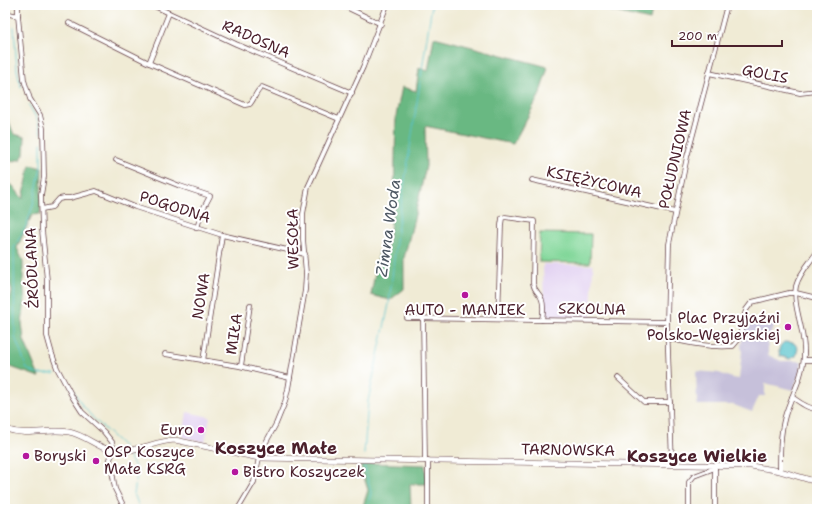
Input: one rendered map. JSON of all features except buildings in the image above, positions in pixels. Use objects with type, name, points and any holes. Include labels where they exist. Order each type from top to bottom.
[{"type":"street","name":"ŹRÓDLANA","points":[[18,5],[24,80],[30,99],[40,115],[43,128],[44,177],[41,196],[42,230],[47,280],[46,329],[52,354],[73,398],[82,412],[104,432],[112,442],[114,451]]},
{"type":"street","name":"RADOSNA","points":[[152,5],[236,44],[352,93]]},
{"type":"street","points":[[342,5],[381,24]]},
{"type":"street","name":"WESOŁA","points":[[238,509],[254,482],[258,469],[259,458],[285,402],[305,290],[303,214],[308,187],[352,93],[381,24],[387,5]]},
{"type":"street","name":"POŁUDNIOWA","points":[[667,322],[669,244],[675,212],[689,150],[727,5]]},
{"type":"street","points":[[5,13],[18,16]]},
{"type":"street","points":[[149,63],[169,13]]},
{"type":"street","points":[[69,24],[149,63],[245,105],[250,104],[262,86],[339,119]]},
{"type":"street","name":"GOLIS","points":[[709,73],[800,93],[817,91]]},
{"type":"street","points":[[116,160],[180,186],[210,196],[202,211],[197,228]]},
{"type":"street","name":"KSIĘŻYCOWA","points":[[532,180],[675,212]]},
{"type":"street","name":"POGODNA","points":[[42,209],[52,207],[59,200],[64,198],[96,192],[197,228],[304,254]]},
{"type":"street","points":[[498,320],[502,218],[505,217],[534,221],[533,283],[535,291],[543,302],[542,320]]},
{"type":"street","name":"NOWA","points":[[203,361],[222,235]]},
{"type":"street","points":[[780,471],[782,428],[802,372],[804,360],[804,341],[796,293],[797,283],[817,252]]},
{"type":"street","points":[[667,338],[713,346],[733,346],[739,340],[746,310],[750,304],[789,293],[796,293],[817,298]]},
{"type":"street","name":"MIŁA","points":[[241,366],[250,306]]},
{"type":"street","name":"SZKOLNA","points":[[408,318],[667,322]]},
{"type":"street","points":[[423,318],[428,509]]},
{"type":"street","points":[[667,322],[672,464]]},
{"type":"street","points":[[165,354],[241,366],[290,378]]},
{"type":"street","points":[[804,360],[817,360]]},
{"type":"street","points":[[618,378],[644,402],[670,402]]},
{"type":"street","points":[[792,397],[802,404],[813,409],[817,409]]},
{"type":"street","points":[[5,429],[27,433],[68,431],[80,435],[104,448],[114,451],[110,459],[116,489],[125,509]]},
{"type":"street","name":"TARNOWSKA","points":[[114,451],[128,450],[175,440],[259,458],[751,466],[780,471],[817,482]]},
{"type":"street","points":[[689,509],[689,482],[694,476],[715,466],[715,509]]},
{"type":"shaded area","points":[[543,264],[593,265],[591,317],[544,316]]},
{"type":"shaded area","points":[[748,317],[775,324],[768,339],[768,355],[781,361],[802,361],[800,372],[793,390],[765,383],[765,396],[759,396],[752,412],[734,405],[697,405],[696,371],[719,373],[739,379],[742,351],[741,345]]},
{"type":"shaded area","points":[[187,412],[210,417],[205,442],[183,437]]},
{"type":"green space","points":[[589,5],[653,5],[650,20]]},
{"type":"green space","points":[[434,37],[548,67],[539,96],[513,144],[425,126],[426,166],[404,258],[404,289],[390,300],[371,295],[379,251],[387,250],[394,201],[396,116],[402,87],[416,91],[419,68],[428,71]]},
{"type":"green space","points":[[5,116],[14,134],[25,137],[24,154],[21,159],[9,162],[5,171]]},
{"type":"green space","points":[[30,165],[42,168],[40,214],[32,215],[17,248],[23,261],[25,300],[22,323],[24,340],[39,377],[5,365],[5,313],[12,292],[5,269],[5,182],[13,186],[23,199]]},
{"type":"green space","points":[[540,233],[591,234],[590,263],[539,262]]},
{"type":"green space","points":[[366,463],[425,465],[427,484],[410,484],[411,509],[362,509],[368,490],[360,465]]},
{"type":"water","points":[[784,342],[794,343],[798,348],[796,356],[790,359],[780,356],[779,348]]},
{"type":"waterway","name":"Zimna Woda","points":[[364,454],[368,401],[389,304],[398,225],[432,5]]},
{"type":"waterway","points":[[14,27],[17,70],[21,87]]},
{"type":"waterway","points":[[29,105],[38,121],[41,134]]},
{"type":"waterway","points":[[41,143],[41,167],[33,205],[26,226],[14,248],[15,337],[27,369],[37,374],[55,374]]},
{"type":"waterway","points":[[70,385],[82,405],[94,419],[124,447]]},
{"type":"waterway","points":[[128,455],[137,470],[134,494],[140,509]]},
{"type":"waterway","name":"Zimna Woda","points":[[364,464],[371,493],[367,509]]},
{"type":"place","name":"AUTO - MANIEK","points":[[465,295]]},
{"type":"place","name":"Plac Przyjaźni Polsko-Węgierskiej","points":[[788,327]]},
{"type":"place","name":"Euro","points":[[201,430]]},
{"type":"place","name":"Boryski","points":[[26,456]]},
{"type":"place","name":"OSP Koszyce Małe KSRG","points":[[96,461]]},
{"type":"place","name":"Bistro Koszyczek","points":[[235,472]]},
{"type":"district","name":"Koszyce Małe","points":[[276,448]]},
{"type":"district","name":"Koszyce Wielkie","points":[[697,456]]}]
